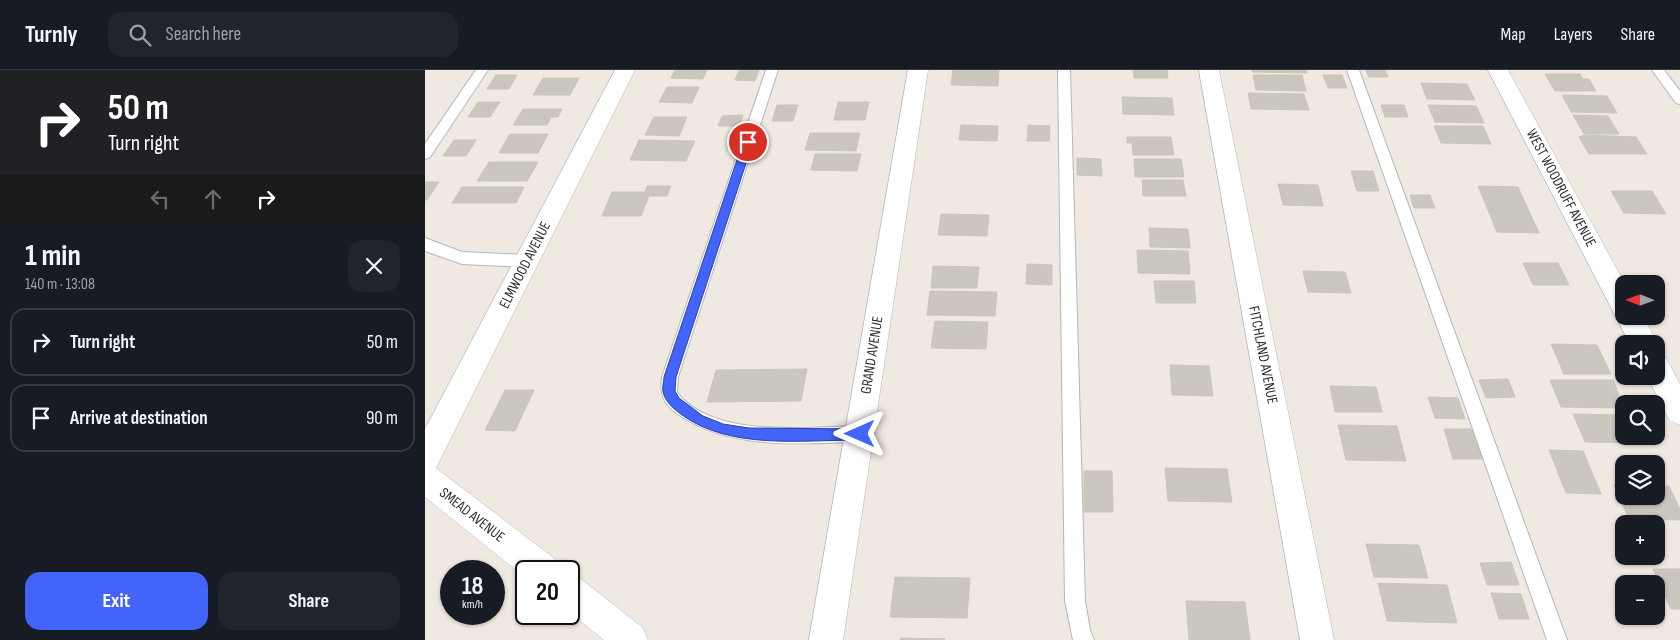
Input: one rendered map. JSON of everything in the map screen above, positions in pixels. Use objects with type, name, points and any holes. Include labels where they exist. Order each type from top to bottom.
[{"type":"street","name":"ELMWOOD AVENUE","points":[[425,459],[625,70]]},
{"type":"street","name":"GRAND AVENUE","points":[[826,640],[918,70]]},
{"type":"street","name":"FITCHLAND AVENUE","points":[[1209,70],[1317,640]]},
{"type":"street","name":"WEST WOODRUFF AVENUE","points":[[1498,70],[1615,289]]},
{"type":"street","points":[[1665,384],[1680,412]]},
{"type":"street","name":"SMEAD AVENUE","points":[[425,478],[529,560]]},
{"type":"street","points":[[580,600],[631,640]]},
{"type":"lane","points":[[425,154],[482,70]]},
{"type":"lane","points":[[772,70],[670,377],[669,391],[674,402],[699,420],[722,430],[749,434],[860,434]]},
{"type":"lane","points":[[1064,70],[1075,601],[1080,633],[1084,640]]},
{"type":"lane","points":[[1353,70],[1557,640]]},
{"type":"lane","points":[[1658,70],[1680,100]]},
{"type":"lane","points":[[425,244],[452,258],[473,261],[528,261]]},
{"type":"building","points":[[675,70],[707,70],[703,79],[671,78]]},
{"type":"building","points":[[739,70],[759,70],[755,81],[735,80]]},
{"type":"building","points":[[953,70],[999,70],[998,86],[951,85]]},
{"type":"building","points":[[1133,70],[1167,70],[1168,78],[1134,78]]},
{"type":"building","points":[[1252,70],[1306,70],[1307,73],[1252,72]]},
{"type":"building","points":[[1366,70],[1385,70],[1388,77],[1369,77]]},
{"type":"building","points":[[1545,74],[1580,74],[1583,79],[1589,79],[1596,91],[1555,91]]},
{"type":"building","points":[[496,75],[517,75],[509,89],[487,89]]},
{"type":"building","points":[[1253,75],[1302,75],[1306,91],[1256,90]]},
{"type":"building","points":[[1323,75],[1342,75],[1347,88],[1328,88]]},
{"type":"building","points":[[543,78],[579,78],[570,95],[533,95]]},
{"type":"building","points":[[1421,83],[1467,84],[1475,100],[1427,99]]},
{"type":"building","points":[[667,87],[699,87],[692,103],[659,102]]},
{"type":"building","points":[[1248,93],[1304,94],[1309,110],[1251,109]]},
{"type":"building","points":[[1562,95],[1607,96],[1617,113],[1571,112]]},
{"type":"building","points":[[1122,97],[1172,98],[1174,115],[1123,114]]},
{"type":"building","points":[[478,102],[500,102],[490,117],[468,117]]},
{"type":"building","points":[[838,102],[869,102],[865,120],[834,120]]},
{"type":"building","points":[[777,105],[798,105],[793,121],[772,121]]},
{"type":"building","points":[[1381,105],[1404,105],[1408,117],[1385,117]]},
{"type":"building","points":[[1428,105],[1476,106],[1484,123],[1435,122]]},
{"type":"building","points":[[523,109],[562,109],[558,117],[551,117],[547,125],[513,125]]},
{"type":"building","points":[[743,115],[739,126],[718,126],[722,116]]},
{"type":"building","points":[[1573,115],[1608,116],[1619,134],[1584,134]]},
{"type":"building","points":[[654,117],[687,117],[679,136],[645,135]]},
{"type":"building","points":[[961,125],[998,126],[997,141],[959,140]]},
{"type":"building","points":[[1028,125],[1050,126],[1049,141],[1027,141]]},
{"type":"building","points":[[1434,126],[1483,126],[1491,144],[1441,143]]},
{"type":"building","points":[[810,133],[860,133],[856,151],[805,150]]},
{"type":"building","points":[[510,134],[548,134],[538,153],[499,153]]},
{"type":"building","points":[[1585,135],[1636,137],[1647,154],[1589,154],[1579,137]]},
{"type":"building","points":[[1127,137],[1171,137],[1174,155],[1133,155],[1132,143],[1127,143]]},
{"type":"building","points":[[454,140],[476,140],[466,156],[443,156]]},
{"type":"building","points":[[639,140],[695,141],[686,161],[630,160]]},
{"type":"building","points":[[815,154],[861,154],[857,171],[811,170]]},
{"type":"building","points":[[1077,158],[1101,159],[1102,176],[1077,175]]},
{"type":"building","points":[[1134,159],[1181,159],[1184,177],[1135,177]]},
{"type":"building","points":[[489,162],[538,162],[527,181],[477,181]]},
{"type":"building","points":[[1351,171],[1373,171],[1379,191],[1357,191]]},
{"type":"building","points":[[1142,180],[1183,180],[1186,196],[1143,196]]},
{"type":"building","points":[[425,182],[439,182],[427,200],[425,200]]},
{"type":"building","points":[[1278,184],[1318,185],[1323,206],[1283,205]]},
{"type":"building","points":[[647,186],[671,186],[667,196],[649,196],[641,216],[602,216],[612,192],[645,192]]},
{"type":"building","points":[[1478,186],[1518,187],[1539,233],[1497,232]]},
{"type":"building","points":[[462,187],[524,187],[516,203],[452,203]]},
{"type":"building","points":[[1611,191],[1652,191],[1666,214],[1624,213]]},
{"type":"building","points":[[1410,195],[1430,195],[1435,208],[1414,208]]},
{"type":"building","points":[[941,214],[989,215],[987,236],[938,235]]},
{"type":"building","points":[[1149,228],[1188,229],[1190,248],[1150,247]]},
{"type":"building","points":[[1137,250],[1188,251],[1190,274],[1138,273]]},
{"type":"building","points":[[1523,263],[1558,263],[1569,285],[1533,285]]},
{"type":"building","points":[[1027,264],[1052,265],[1052,285],[1026,284]]},
{"type":"building","points":[[933,266],[979,267],[977,288],[931,288]]},
{"type":"building","points":[[1303,271],[1345,272],[1351,293],[1308,292]]},
{"type":"building","points":[[1154,281],[1194,281],[1196,303],[1156,303]]},
{"type":"building","points":[[930,291],[997,292],[995,316],[927,315]]},
{"type":"building","points":[[935,321],[988,322],[986,349],[931,348]]},
{"type":"building","points":[[1551,344],[1597,345],[1611,374],[1564,374]]},
{"type":"building","points":[[1170,365],[1209,366],[1213,396],[1172,395]]},
{"type":"building","points":[[807,369],[801,401],[707,402],[716,370]]},
{"type":"building","points":[[1508,379],[1515,397],[1486,398],[1479,380]]},
{"type":"building","points":[[1550,380],[1613,380],[1619,395],[1615,395],[1615,408],[1561,407]]},
{"type":"building","points":[[1330,386],[1376,387],[1382,412],[1335,412]]},
{"type":"building","points":[[505,390],[534,390],[515,431],[485,430]]},
{"type":"building","points":[[1428,397],[1458,398],[1465,419],[1435,418]]},
{"type":"building","points":[[1573,414],[1615,415],[1615,442],[1585,442]]},
{"type":"building","points":[[1338,425],[1397,426],[1406,461],[1346,460]]},
{"type":"building","points":[[1444,429],[1473,429],[1483,459],[1453,459]]},
{"type":"building","points":[[1549,450],[1583,451],[1601,494],[1566,493]]},
{"type":"building","points":[[1165,468],[1227,469],[1232,502],[1168,501]]},
{"type":"building","points":[[1084,471],[1112,471],[1113,512],[1084,512]]},
{"type":"building","points":[[1665,486],[1669,486],[1680,509],[1680,520],[1665,520],[1665,515],[1627,515],[1623,505],[1665,505]]},
{"type":"building","points":[[1366,544],[1419,545],[1428,578],[1374,577]]},
{"type":"building","points":[[1511,562],[1519,585],[1487,585],[1480,563]]},
{"type":"building","points":[[1653,569],[1680,569],[1680,609],[1671,609],[1665,596],[1665,575],[1656,575]]},
{"type":"building","points":[[895,577],[970,578],[967,618],[890,617]]},
{"type":"building","points":[[1378,583],[1447,585],[1457,623],[1387,621]]},
{"type":"building","points":[[1491,593],[1521,594],[1529,619],[1499,619]]},
{"type":"building","points":[[1186,601],[1245,602],[1250,640],[1189,640]]},
{"type":"building","points":[[901,638],[945,639],[900,640]]},
{"type":"route","points":[[748,142],[670,377],[669,391],[674,402],[699,420],[722,430],[749,434],[860,434]]}]
